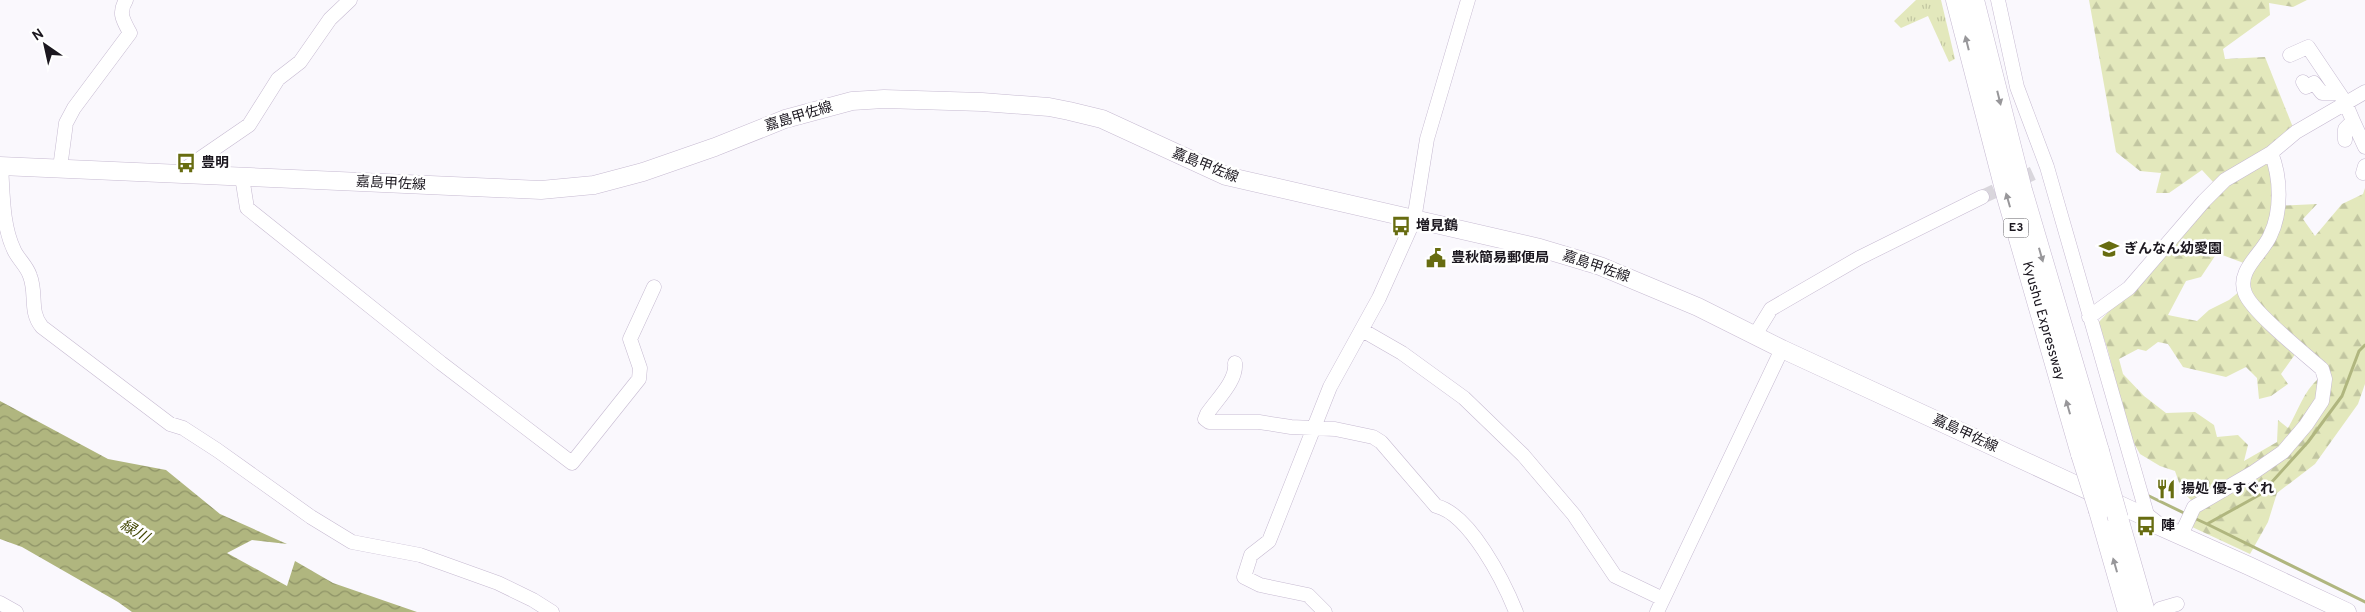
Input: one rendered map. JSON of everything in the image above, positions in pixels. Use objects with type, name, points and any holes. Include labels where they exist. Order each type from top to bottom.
[{"type":"highway","name":"Kyushu Expressway","points":[[1956,0],[2005,188],[2090,452],[2118,518],[2152,610]]},
{"type":"highway","name":"Kyushu Expressway","points":[[1974,0],[2090,452],[2099,511],[2128,612]]},
{"type":"main road","name":"嘉島甲佐線","points":[[0,166],[179,173],[500,190],[541,190],[594,185],[644,172],[715,147],[784,119],[852,101],[923,99],[1049,107],[1102,119],[1226,176],[1540,248],[1600,266],[1698,308],[1782,349],[2148,518],[2157,525],[2182,531],[2347,612]]},
{"type":"street","points":[[60,168],[66,123],[74,108],[130,33],[121,16],[121,8],[126,0]]},
{"type":"street","points":[[179,173],[249,125],[278,79],[300,62],[330,18],[350,0]]},
{"type":"street","points":[[1325,612],[1308,594],[1260,585],[1244,577],[1250,555],[1269,541],[1330,387],[1379,298],[1414,220],[1427,139],[1468,0]]},
{"type":"street","points":[[1998,0],[2017,87],[2089,317],[2148,518]]},
{"type":"street","points":[[2290,55],[2308,47],[2342,98],[2365,147]]},
{"type":"street","points":[[2303,82],[2306,87],[2314,84],[2322,93],[2342,98]]},
{"type":"street","points":[[2089,317],[2129,288],[2204,201],[2225,180],[2271,153],[2342,98],[2365,92]]},
{"type":"street","points":[[2345,140],[2345,129],[2353,121]]},
{"type":"street","points":[[2182,531],[2194,507],[2254,472],[2283,452],[2322,402],[2325,379],[2322,368],[2266,318],[2245,293],[2243,280],[2249,265],[2270,236],[2277,213],[2278,190],[2275,162],[2271,153]]},
{"type":"street","points":[[0,166],[8,235],[14,250],[30,275],[36,320],[42,327],[170,424],[183,428],[217,450],[311,517],[352,542],[420,555],[498,583],[533,600],[552,612]]},
{"type":"street","points":[[242,177],[247,208],[441,363],[572,463],[639,379],[640,368],[630,339],[654,287]]},
{"type":"street","points":[[1755,335],[1771,309],[1859,258],[1982,196]]},
{"type":"street","points":[[1362,330],[1417,362],[1464,398],[1524,455],[1574,515],[1615,576],[1663,599]]},
{"type":"street","points":[[1657,612],[1782,349]]},
{"type":"street","points":[[1234,362],[1236,371],[1207,414],[1206,419],[1209,422],[1259,422],[1291,427],[1313,427],[1355,432],[1382,442],[1436,506],[1445,508],[1480,544],[1506,587],[1516,612]]},
{"type":"street","points":[[0,603],[16,612]]},
{"type":"street","points":[[2152,610],[2177,604]]},
{"type":"green space","points":[[1916,0],[1941,0],[1955,59],[1949,62],[1928,16],[1901,28],[1894,21]]},
{"type":"green space","points":[[2089,0],[2307,0],[2293,7],[2269,3],[2270,15],[2223,49],[2225,59],[2265,57],[2294,130],[2214,183],[2202,170],[2169,193],[2156,193],[2161,173],[2140,171],[2116,152]]},
{"type":"green space","points":[[2271,160],[2274,206],[2317,204],[2303,219],[2315,236],[2342,204],[2363,194],[2365,188],[2365,384],[2358,404],[2315,464],[2277,493],[2268,522],[2250,554],[2190,526],[2195,504],[2182,491],[2175,471],[2160,466],[2140,454],[2130,436],[2107,347],[2098,323],[2222,190]],"holes":[[[2217,253],[2249,265],[2240,291],[2229,300],[2209,310],[2197,321],[2168,315],[2186,281],[2201,277]],[[2158,342],[2168,344],[2183,367],[2226,377],[2246,367],[2257,378],[2259,399],[2271,396],[2288,384],[2281,374],[2296,353],[2314,369],[2319,378],[2305,395],[2288,428],[2278,420],[2277,442],[2244,461],[2248,445],[2238,435],[2217,437],[2214,425],[2195,412],[2166,413],[2144,396],[2123,374],[2119,359],[2138,349],[2146,351]]]},
{"type":"water","name":"緑川","points":[[0,401],[108,459],[166,470],[220,514],[287,544],[252,540],[227,553],[287,586],[295,561],[333,583],[417,612],[132,612],[22,547],[0,539]]},
{"type":"waterway","points":[[2194,518],[2207,524],[2261,494],[2308,442],[2342,396],[2359,351],[2365,345]]},
{"type":"waterway","points":[[2147,495],[2186,514]]},
{"type":"waterway","points":[[2207,524],[2365,602]]},
{"type":"tunnel","points":[[1982,197],[2038,171]]},
{"type":"place","name":"豊明","points":[[186,163]]},
{"type":"place","name":"増見鶴","points":[[1401,226]]},
{"type":"place","name":"ぎんなん幼愛園","points":[[2109,249]]},
{"type":"place","name":"豊秋簡易郵便局","points":[[1436,258]]},
{"type":"place","name":"揚処 優-すぐれ","points":[[2166,489]]},
{"type":"place","name":"陣","points":[[2146,526]]}]
